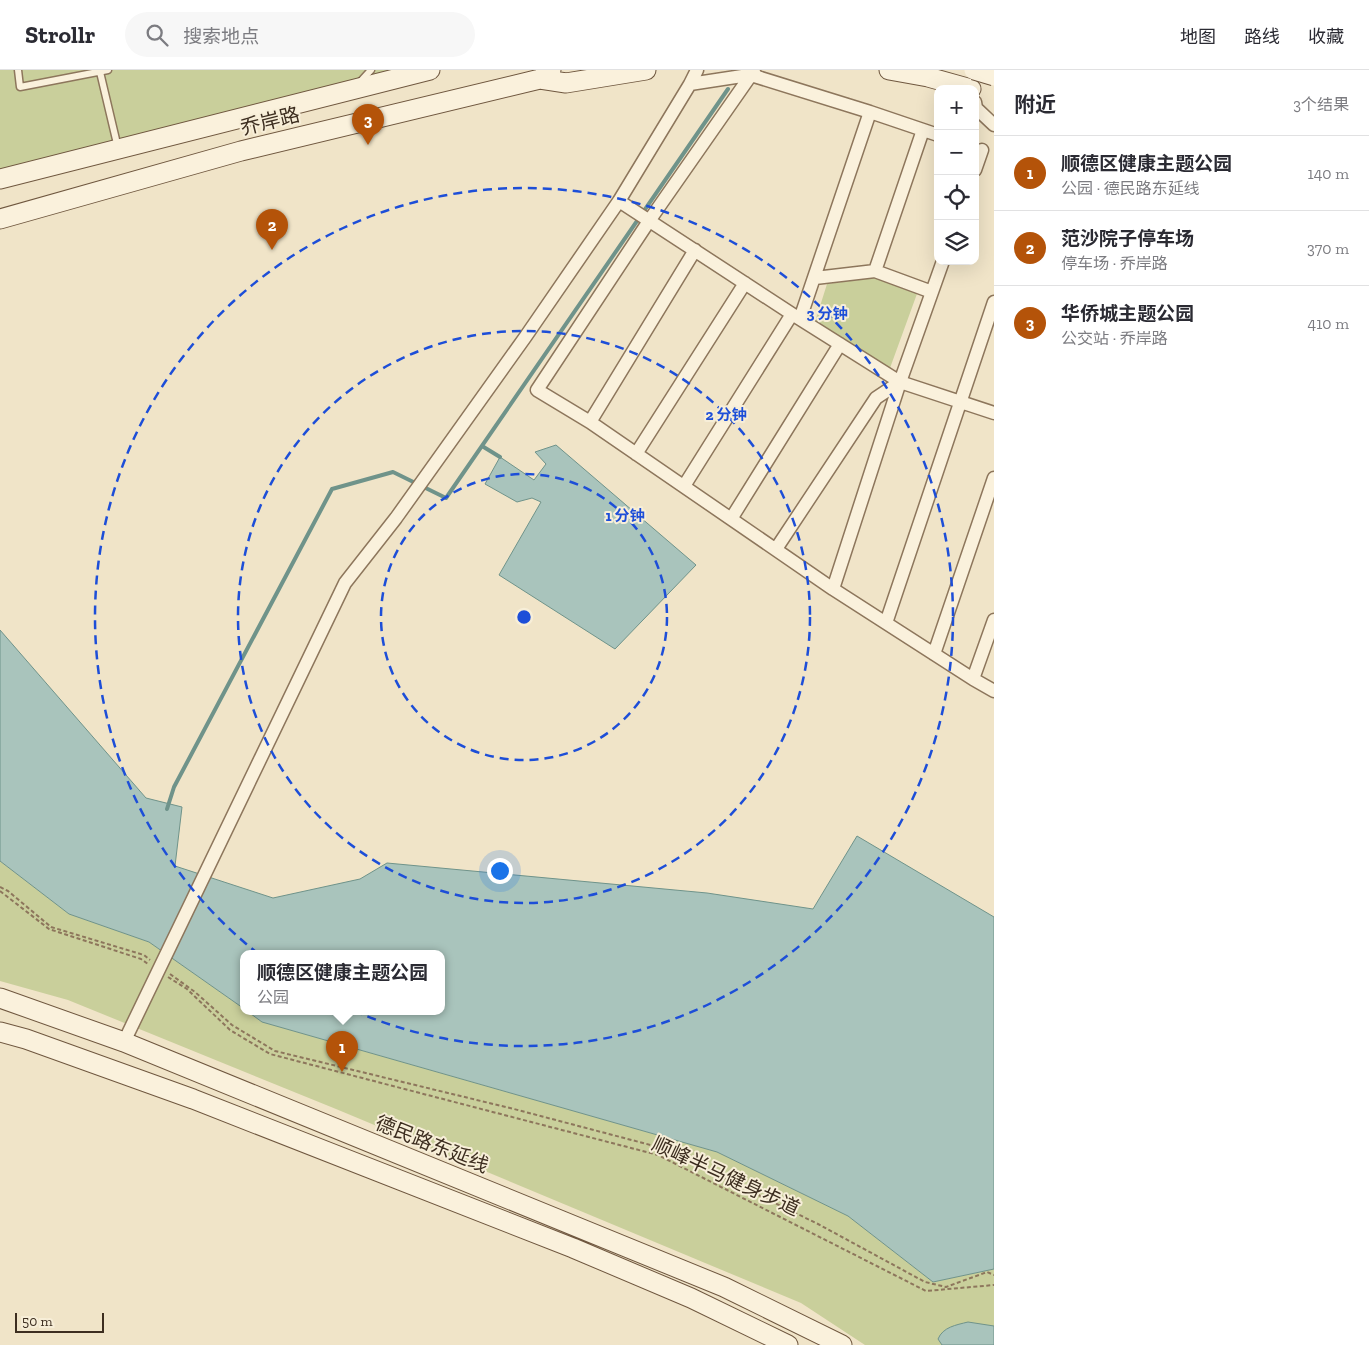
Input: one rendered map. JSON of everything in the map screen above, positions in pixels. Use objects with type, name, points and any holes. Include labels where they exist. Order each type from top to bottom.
[{"type":"main road","name":"乔岸路","points":[[0,179],[430,70]]},
{"type":"main road","points":[[545,74],[566,83],[646,70]]},
{"type":"main road","points":[[889,70],[928,77],[957,85]]},
{"type":"main road","points":[[974,70],[994,75],[984,88],[979,89]]},
{"type":"main road","name":"乔岸路","points":[[0,219],[241,151],[545,74]]},
{"type":"main road","name":"德民路东延线","points":[[0,998],[124,1042],[724,1287],[842,1345]]},
{"type":"main road","points":[[0,1032],[26,1039],[193,1099],[574,1248],[691,1298],[788,1345]]},
{"type":"street","points":[[124,1042],[345,583],[396,518],[624,203],[697,70]]},
{"type":"street","points":[[690,84],[756,73],[934,134]]},
{"type":"street","points":[[756,73],[649,221],[537,390],[590,422],[833,589],[994,691]]},
{"type":"street","points":[[979,111],[994,125]]},
{"type":"street","points":[[684,486],[796,317],[815,278],[870,112]]},
{"type":"street","points":[[875,271],[923,130]]},
{"type":"street","points":[[624,203],[796,317],[900,382],[994,413]]},
{"type":"street","points":[[590,422],[695,250]]},
{"type":"street","points":[[833,589],[900,382],[942,265]]},
{"type":"street","points":[[815,278],[875,271],[932,292]]},
{"type":"street","points":[[636,454],[745,283]]},
{"type":"street","points":[[886,623],[994,302]]},
{"type":"street","points":[[731,519],[840,344]]},
{"type":"street","points":[[776,549],[876,398],[900,382]]},
{"type":"street","points":[[934,654],[994,478]]},
{"type":"street","points":[[973,679],[994,620]]},
{"type":"lane","points":[[18,70],[20,87],[108,70]]},
{"type":"lane","points":[[352,90],[371,70]]},
{"type":"lane","points":[[100,72],[118,148]]},
{"type":"path","points":[[0,887],[8,891],[51,927],[144,955],[160,969]]},
{"type":"path","points":[[0,891],[49,929],[141,959],[160,969],[195,992],[232,1025],[275,1051],[514,1108],[662,1148],[818,1224],[925,1282],[946,1286],[987,1272],[994,1275]]},
{"type":"path","name":"顺峰半马健身步道","points":[[160,969],[187,990],[230,1030],[270,1054],[658,1155],[926,1291],[994,1285]]},
{"type":"green space","points":[[0,70],[430,70],[0,175]]},
{"type":"green space","points":[[874,278],[918,291],[890,368],[815,322],[827,284]]},
{"type":"green space","points":[[0,861],[69,914],[149,942],[240,1006],[240,1015],[252,1015],[262,1022],[717,1152],[848,1216],[933,1282],[994,1269],[994,1345],[865,1345],[801,1303],[336,1109],[68,1000],[0,981]]},
{"type":"water","points":[[556,445],[696,565],[615,649],[499,575],[541,502],[532,498],[517,502],[485,484],[500,457],[534,480],[546,464],[535,452]]},
{"type":"water","points":[[0,630],[146,798],[182,807],[175,866],[273,898],[360,879],[387,863],[707,893],[813,909],[857,836],[994,917],[994,1269],[933,1282],[848,1216],[717,1152],[262,1022],[252,1015],[445,1015],[445,950],[240,950],[240,1006],[149,942],[69,914],[0,861]]},
{"type":"water","points":[[968,1322],[994,1326],[994,1345],[942,1345],[938,1339],[943,1332],[950,1327]]},
{"type":"waterway","points":[[167,809],[174,787],[332,489],[393,472],[446,498],[728,89]]},
{"type":"waterway","points":[[482,446],[500,457]]},
{"type":"place","name":"华侨城主题公园","points":[[368,145]]},
{"type":"place","name":"范沙院子停车场","points":[[272,250]]},
{"type":"place","name":"顺德区健康主题公园","points":[[342,1072]]}]
